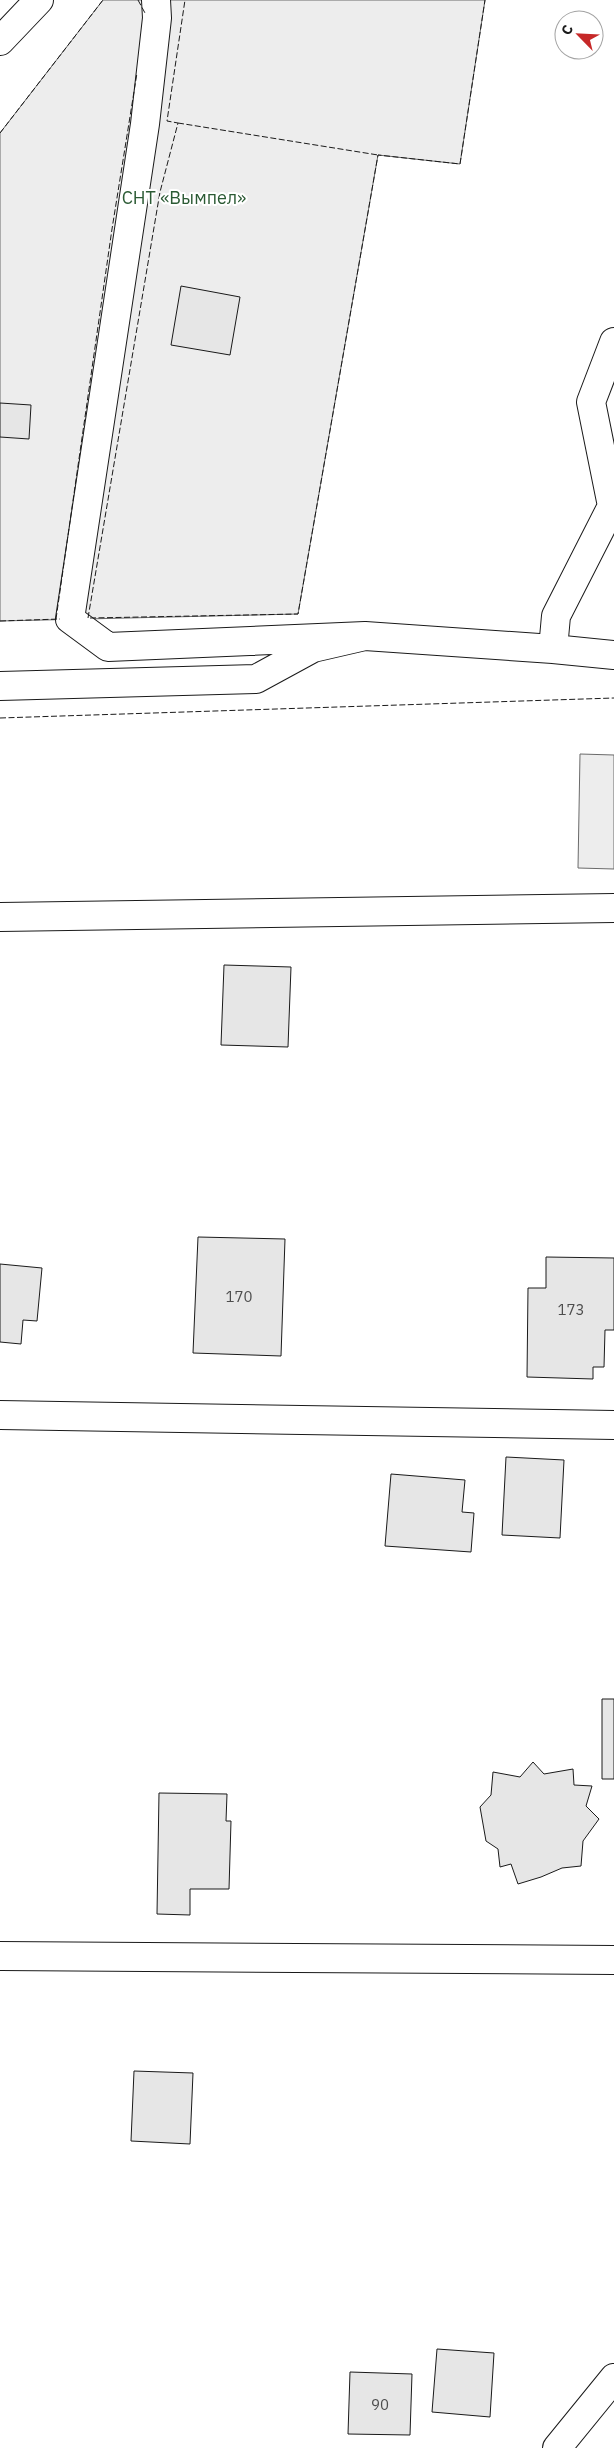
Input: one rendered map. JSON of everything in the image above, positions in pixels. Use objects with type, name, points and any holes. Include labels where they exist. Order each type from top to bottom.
[{"type":"street","points":[[0,41],[39,0]]},
{"type":"street","points":[[156,0],[157,18],[145,124],[70,619],[108,647],[365,636],[614,655]]},
{"type":"street","points":[[553,649],[556,616],[612,506],[591,402],[614,342]]},
{"type":"street","points":[[0,686],[256,679],[313,648],[365,636]]},
{"type":"street","points":[[0,917],[614,908]]},
{"type":"street","points":[[0,1415],[614,1425]]},
{"type":"street","points":[[0,1956],[614,1960]]},
{"type":"street","points":[[557,2448],[614,2378]]},
{"type":"green space","name":"СНТ «Вымпел»","points":[[103,0],[485,0],[460,164],[378,155],[298,614],[0,621],[0,133]]},
{"type":"green space","points":[[580,754],[614,755],[614,869],[578,868]]},
{"type":"building","points":[[181,286],[240,297],[230,355],[171,345]]},
{"type":"building","points":[[0,403],[31,405],[29,439],[0,437]]},
{"type":"building","points":[[224,965],[291,967],[288,1047],[221,1045]]},
{"type":"building","points":[[198,1237],[285,1239],[281,1356],[193,1353]]},
{"type":"building","points":[[546,1257],[614,1258],[614,1330],[605,1330],[604,1367],[593,1367],[593,1379],[527,1377],[528,1288],[546,1288]]},
{"type":"building","points":[[0,1264],[42,1268],[37,1321],[23,1320],[21,1344],[0,1342]]},
{"type":"building","points":[[506,1457],[564,1460],[560,1538],[502,1535]]},
{"type":"building","points":[[391,1474],[465,1480],[462,1512],[474,1513],[471,1552],[385,1546]]},
{"type":"building","points":[[602,1699],[614,1699],[614,1779],[602,1779]]},
{"type":"building","points":[[533,1762],[544,1774],[573,1769],[574,1785],[592,1786],[586,1806],[599,1819],[583,1841],[581,1866],[562,1868],[518,1884],[511,1864],[500,1867],[498,1849],[486,1841],[480,1807],[491,1795],[493,1772],[520,1777]]},
{"type":"building","points":[[159,1793],[227,1794],[226,1821],[231,1821],[229,1889],[190,1889],[190,1915],[157,1914]]},
{"type":"building","points":[[134,2071],[193,2073],[190,2144],[131,2141]]},
{"type":"building","points":[[437,2349],[494,2353],[490,2417],[432,2412]]},
{"type":"building","points":[[350,2372],[412,2374],[410,2435],[348,2434]]},
{"type":"fence","points":[[0,133],[103,0]]},
{"type":"fence","points":[[138,0],[145,13]]},
{"type":"fence","points":[[88,618],[160,192],[178,123],[167,121],[185,0]]},
{"type":"fence","points":[[90,618],[298,614],[378,155],[460,164],[485,0]]},
{"type":"fence","points":[[56,619],[112,229],[137,73]]},
{"type":"fence","points":[[178,123],[378,155]]},
{"type":"fence","points":[[0,621],[60,619]]},
{"type":"fence","points":[[0,718],[614,698]]}]
